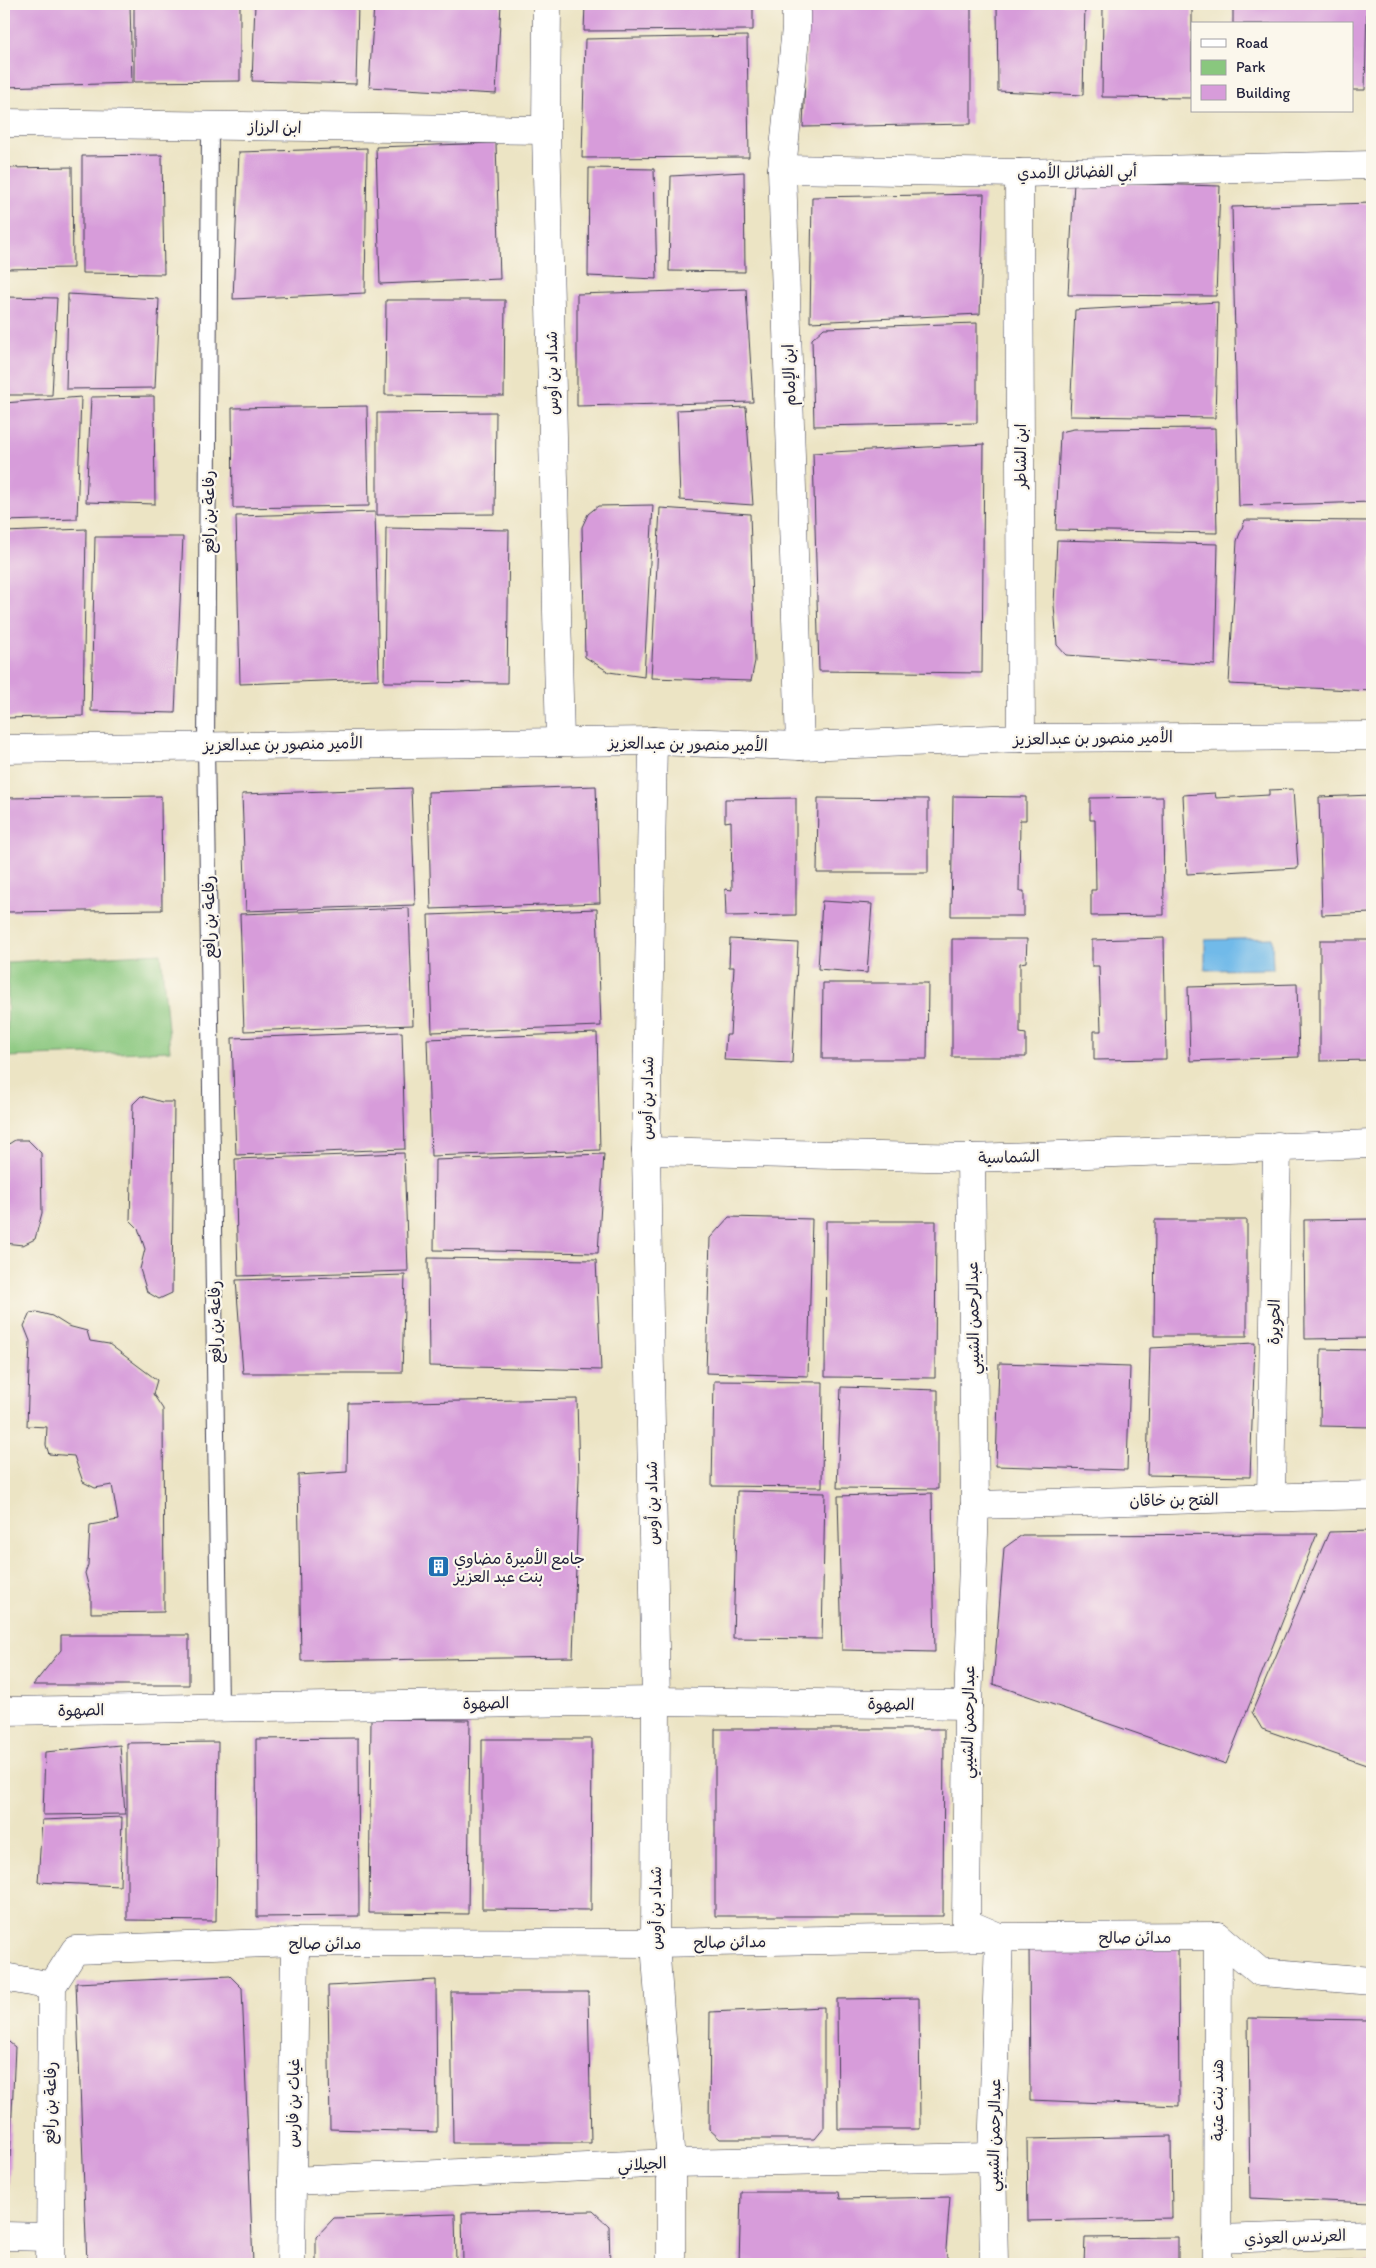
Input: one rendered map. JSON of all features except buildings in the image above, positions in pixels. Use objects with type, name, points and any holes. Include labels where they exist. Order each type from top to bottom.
[{"type":"street","name":"شداد بن أوس","points":[[547,4],[546,130],[560,742]]},
{"type":"street","name":"ابن الإمام","points":[[796,4],[796,28],[782,169],[800,746]]},
{"type":"street","name":"ابن الرزاز","points":[[4,123],[546,130]]},
{"type":"street","name":"أبي الفضائل الأمدي","points":[[782,169],[1019,173],[1372,166]]},
{"type":"street","name":"ابن الشاطر","points":[[1019,173],[1021,738]]},
{"type":"street","name":"الأمير منصور بن عبدالعزيز","points":[[4,749],[206,745],[653,741],[800,746],[1021,738],[1372,736]]},
{"type":"street","name":"شداد بن أوس","points":[[653,741],[646,1151],[656,1701],[655,1943],[670,2163],[671,2264]]},
{"type":"street","name":"الشماسية","points":[[646,1151],[971,1158],[1372,1144]]},
{"type":"street","name":"الحويرة","points":[[1271,1498],[1278,1146]]},
{"type":"street","name":"عبدالرحمن الشيبي","points":[[971,1158],[975,1505],[968,1705],[966,1923],[999,1937],[992,2157],[994,2264]]},
{"type":"street","name":"الفتح بن خاقان","points":[[975,1505],[1372,1495]]},
{"type":"street","name":"الصهوة","points":[[4,1711],[656,1701],[968,1705]]},
{"type":"street","name":"مدائن صالح","points":[[52,1986],[75,1950],[295,1942],[655,1943],[999,1937],[1218,1936]]},
{"type":"street","points":[[1218,1936],[1260,1972],[1372,1981]]},
{"type":"street","name":"هند بنت عتبة","points":[[1217,2252],[1218,1936]]},
{"type":"street","name":"غياث بن فارس","points":[[291,2264],[295,1942]]},
{"type":"street","points":[[4,1977],[52,1986]]},
{"type":"street","name":"رفاعة بن رافع","points":[[50,2264],[52,1986]]},
{"type":"street","name":"الجيلاني","points":[[292,2181],[670,2163],[992,2157]]},
{"type":"street","name":"العرندس العوذي","points":[[1217,2252],[1372,2234]]},
{"type":"street","points":[[4,2236],[49,2237]]},
{"type":"lane","name":"رفاعة بن رافع","points":[[210,127],[206,745],[220,1707]]},
{"type":"green space","points":[[161,953],[170,1051],[7,1057],[8,962]]},
{"type":"water","points":[[1272,938],[1273,969],[1205,970],[1205,940]]},
{"type":"place","name":"جامع الأميرة مضاوي بنت عبد العزيز","points":[[438,1567]]}]
